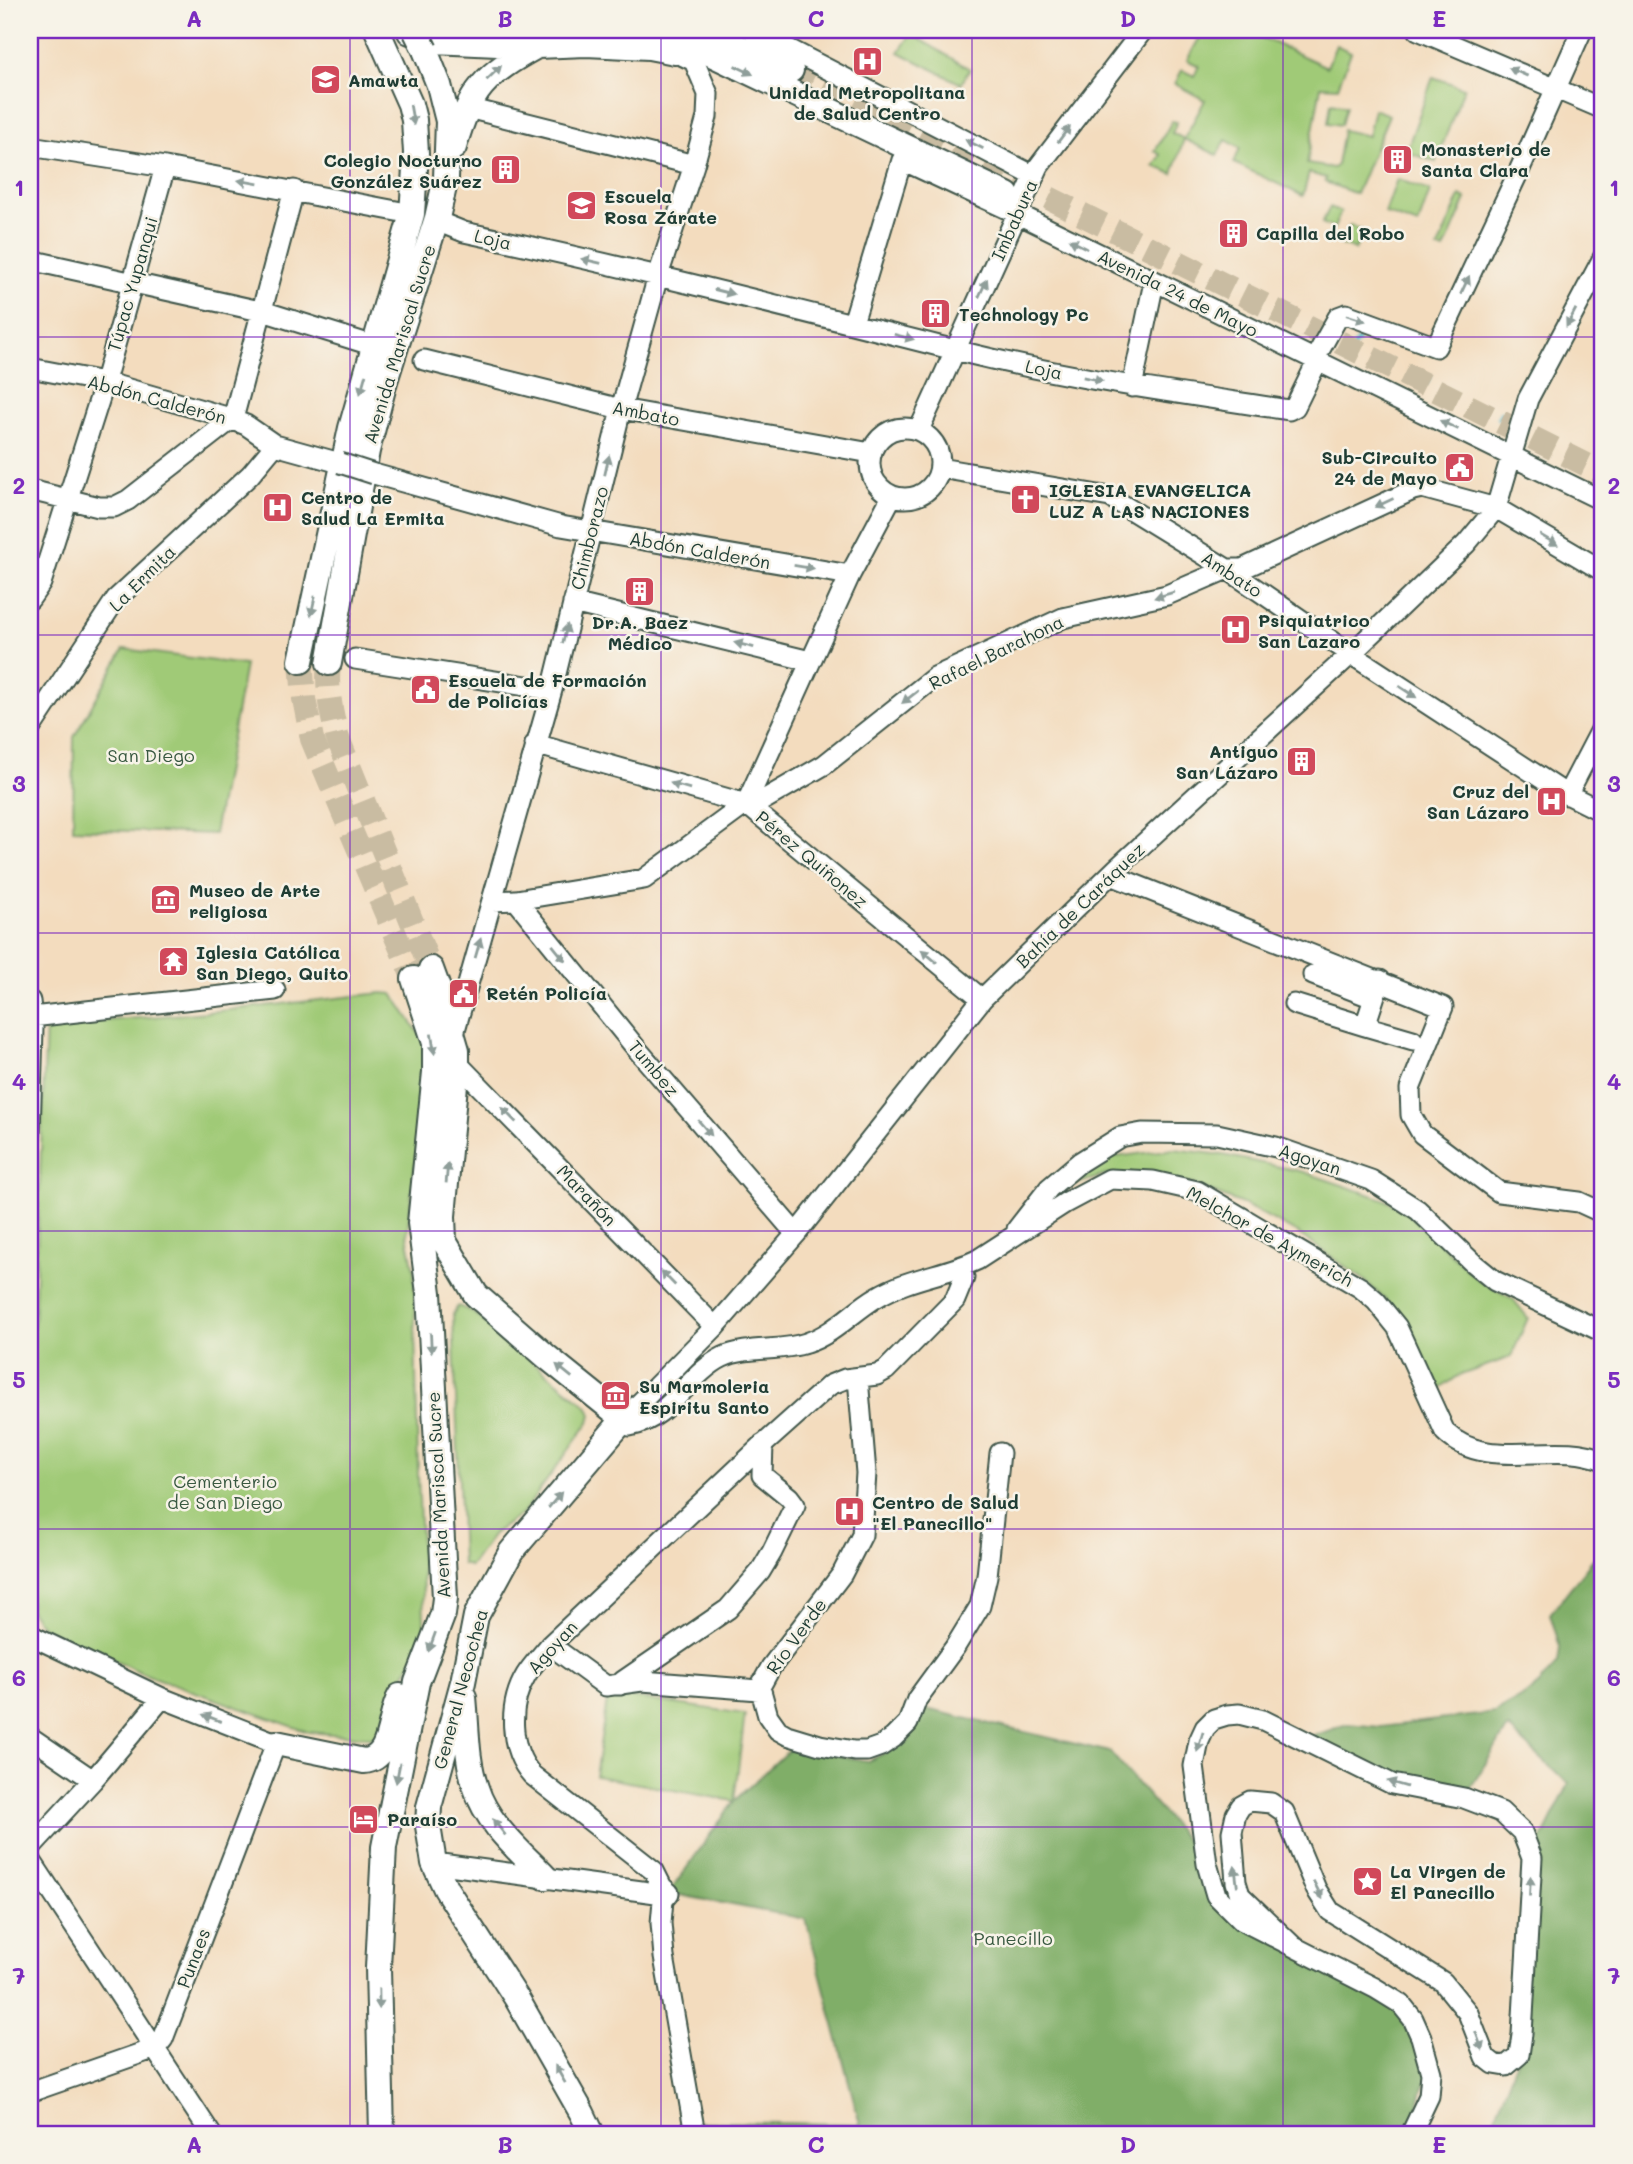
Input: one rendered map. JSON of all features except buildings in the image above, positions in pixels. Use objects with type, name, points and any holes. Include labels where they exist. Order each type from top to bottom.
[{"type":"main road","name":"Avenida Mariscal Sucre","points":[[301,661],[351,428],[412,214],[416,153],[414,120],[410,104],[377,30]]},
{"type":"main road","points":[[405,30],[433,41],[537,46],[586,44],[651,35],[675,52],[700,39]]},
{"type":"main road","name":"Avenida 24 de Mayo","points":[[651,35],[700,39],[791,70]]},
{"type":"main road","name":"Avenida 24 de Mayo","points":[[700,39],[1012,204]]},
{"type":"main road","name":"Avenida Mariscal Sucre","points":[[329,663],[367,451],[385,381],[437,218],[446,178],[448,121],[439,85],[420,40]]},
{"type":"main road","points":[[446,178],[468,108],[481,87],[502,65],[537,46]]},
{"type":"main road","name":"Avenida Mariscal Sucre","points":[[382,2134],[378,1968],[384,1847],[417,1682],[443,1614],[445,1589],[429,1293],[420,1207],[435,1072],[435,1043],[423,974],[453,1037],[457,1063],[443,1216],[444,1241],[476,1295]]},
{"type":"main road","points":[[429,1293],[438,1288],[459,1285],[476,1295],[624,1419]]},
{"type":"main road","name":"General Necochea","points":[[592,2134],[517,1999],[446,1889],[434,1863],[428,1826],[429,1807],[463,1682],[476,1616],[511,1552],[624,1419]]},
{"type":"main road","points":[[276,1742],[364,1761],[375,1759],[382,1752],[398,1698],[417,1682]]},
{"type":"main road","points":[[463,1682],[476,1790],[500,1830],[545,1877]]},
{"type":"street","name":"Imbabura","points":[[919,430],[1012,204],[1143,30]]},
{"type":"street","points":[[1418,30],[1603,109]]},
{"type":"street","points":[[1581,30],[1436,347],[1346,314],[1338,317],[1332,324],[1316,360],[1603,501]]},
{"type":"street","points":[[758,31],[1034,176]]},
{"type":"street","name":"Chimborazo","points":[[453,1037],[552,690],[621,409],[709,107],[708,94],[694,61],[675,52]]},
{"type":"street","points":[[468,108],[694,165]]},
{"type":"street","points":[[30,146],[165,167],[412,214]]},
{"type":"street","name":"Avenida 24 de Mayo","points":[[853,323],[902,160],[1012,204],[1154,282],[1316,360]]},
{"type":"street","name":"Túpac Yupanqui","points":[[33,588],[104,382],[165,167]]},
{"type":"street","points":[[30,490],[99,507],[114,507],[128,500],[232,419],[294,190]]},
{"type":"street","name":"Loja","points":[[437,218],[444,224],[464,232],[658,276],[954,350],[1132,387],[1289,410],[1295,407],[1316,360]]},
{"type":"street","name":"Bahía de Caráquez","points":[[624,1419],[715,1327],[796,1234],[982,999],[1466,544],[1496,508],[1528,399],[1603,258]]},
{"type":"street","points":[[30,260],[263,312],[369,344]]},
{"type":"street","points":[[1132,387],[1154,282]]},
{"type":"street","name":"Ambato","points":[[424,360],[621,409],[871,453]]},
{"type":"street","name":"Abdón Calderón","points":[[30,368],[104,382],[232,419],[246,425],[275,445],[561,526],[850,575]]},
{"type":"street","points":[[895,428],[919,430],[929,436],[936,445],[940,456],[937,478],[923,493],[902,498],[892,496],[876,483],[871,474],[871,453],[876,442],[895,428]]},
{"type":"street","name":"La Ermita","points":[[30,729],[116,599],[250,475],[275,445]]},
{"type":"street","name":"Ambato","points":[[940,468],[1110,497],[1227,569],[1351,654],[1567,794],[1603,812]]},
{"type":"street","name":"Rafael Barahona","points":[[492,901],[516,900],[649,878],[746,804],[761,802],[824,765],[935,677],[1063,618],[1167,595],[1227,569],[1242,569],[1419,488],[1496,508],[1603,571]]},
{"type":"street","points":[[746,804],[850,575],[892,496]]},
{"type":"street","points":[[573,603],[810,661]]},
{"type":"street","points":[[355,659],[552,690]]},
{"type":"street","points":[[1567,794],[1603,726]]},
{"type":"street","name":"Pérez Quiñonez","points":[[535,744],[746,804],[982,999]]},
{"type":"street","points":[[1111,875],[1376,989]]},
{"type":"street","name":"Tumbez","points":[[516,900],[636,1048],[796,1234]]},
{"type":"street","points":[[1313,975],[1443,1007],[1410,1089],[1411,1115],[1422,1134],[1499,1192],[1580,1202],[1603,1213]]},
{"type":"street","points":[[1365,1026],[1376,989]]},
{"type":"street","points":[[30,1135],[31,1009],[275,990]]},
{"type":"street","points":[[1294,1004],[1413,1040]]},
{"type":"street","name":"Marañón","points":[[457,1063],[715,1327]]},
{"type":"street","name":"Agoyan","points":[[1011,1239],[1021,1221],[1049,1188],[1080,1162],[1120,1137],[1142,1133],[1217,1134],[1276,1147],[1371,1180],[1418,1210],[1494,1280],[1603,1332]]},
{"type":"street","name":"Melchor de Aymerich","points":[[624,1419],[630,1426],[647,1421],[702,1371],[724,1356],[808,1343],[832,1331],[877,1297],[935,1273],[962,1267],[1065,1203],[1110,1179],[1153,1181],[1197,1191],[1345,1277],[1376,1301],[1398,1327],[1445,1432],[1459,1444],[1476,1451],[1574,1454],[1603,1460]]},
{"type":"street","name":"Agoyan","points":[[669,1893],[662,1887],[654,1871],[532,1775],[524,1765],[514,1733],[518,1691],[526,1675],[550,1645],[763,1444],[830,1385],[837,1381],[877,1375],[886,1370],[955,1300],[964,1278],[962,1267]]},
{"type":"street","name":"Río Verde","points":[[858,1378],[866,1473],[862,1535],[842,1574],[771,1667],[759,1690],[768,1716],[778,1730],[787,1735],[820,1745],[867,1751],[893,1738],[908,1723],[917,1699],[955,1647],[980,1606],[987,1576],[1000,1453]]},
{"type":"street","points":[[620,1685],[622,1681],[728,1609],[760,1572],[772,1552],[795,1505],[763,1477],[763,1444]]},
{"type":"street","points":[[30,1635],[162,1698],[276,1742]]},
{"type":"street","points":[[550,1645],[602,1685],[642,1681],[759,1690]]},
{"type":"street","points":[[30,1848],[93,1780],[162,1698]]},
{"type":"street","points":[[1293,1946],[1240,1895],[1236,1882],[1232,1832],[1236,1814],[1241,1806],[1250,1801],[1271,1803],[1284,1812],[1316,1889],[1329,1911],[1443,1982],[1468,2013],[1485,2057],[1494,2064],[1506,2066],[1519,2055],[1522,2034],[1532,1858],[1522,1832],[1501,1812],[1464,1798],[1392,1784],[1263,1720],[1240,1714],[1214,1719],[1205,1728],[1199,1741],[1194,1766],[1207,1864],[1216,1895],[1241,1920],[1401,2004],[1413,2019],[1432,2073],[1429,2096],[1411,2134]]},
{"type":"street","points":[[30,1737],[93,1780]]},
{"type":"street","name":"Punaes","points":[[156,2048],[163,2039],[276,1742]]},
{"type":"street","points":[[30,1859],[211,2134]]},
{"type":"street","points":[[434,1863],[669,1893]]},
{"type":"street","points":[[669,1893],[663,1900],[661,1923],[664,1957],[695,2134]]},
{"type":"street","points":[[30,2092],[156,2048]]},
{"type":"green space","points":[[1204,30],[1245,30],[1327,67],[1336,45],[1351,52],[1338,87],[1321,86],[1307,164],[1333,168],[1337,165],[1343,130],[1368,136],[1374,109],[1389,115],[1356,194],[1325,182],[1326,178],[1309,173],[1303,196],[1234,163],[1240,148],[1226,140],[1217,155],[1184,139],[1205,100],[1175,84],[1182,70],[1194,76],[1199,66],[1187,60]]},
{"type":"green space","points":[[911,34],[970,69],[961,84],[899,52]]},
{"type":"green space","points":[[1433,77],[1464,88],[1436,162],[1406,152]]},
{"type":"green space","points":[[1331,103],[1346,106],[1341,125],[1328,123]]},
{"type":"green space","points":[[1172,121],[1177,122],[1172,133],[1184,139],[1173,174],[1154,166],[1161,155],[1155,151]]},
{"type":"green space","points":[[1397,179],[1430,191],[1418,225],[1385,213]]},
{"type":"green space","points":[[1460,196],[1466,199],[1444,250],[1438,248]]},
{"type":"green space","points":[[1330,207],[1341,212],[1334,228],[1322,223]]},
{"type":"green space","points":[[1350,225],[1363,231],[1355,250],[1342,245]]},
{"type":"green space","name":"San Diego","points":[[124,649],[245,665],[214,834],[73,829],[74,737]]},
{"type":"green space","name":"Cementerio de San Diego","points":[[393,994],[424,1041],[425,1076],[407,1235],[414,1271],[425,1641],[394,1692],[378,1738],[308,1732],[145,1674],[42,1627],[30,1610],[30,1424],[46,1026]]},
{"type":"green space","points":[[1174,1149],[1223,1155],[1304,1172],[1383,1199],[1409,1214],[1477,1279],[1513,1299],[1528,1318],[1511,1357],[1458,1376],[1440,1389],[1393,1307],[1363,1279],[1296,1232],[1245,1205],[1192,1184],[1106,1175],[1069,1186],[1108,1158]]},
{"type":"green space","points":[[458,1306],[471,1311],[587,1406],[591,1414],[589,1422],[523,1513],[494,1533],[470,1566],[462,1564],[453,1314]]},
{"type":"green space","points":[[1593,1559],[1603,1567],[1603,2134],[1488,2134],[1519,2055],[1532,1858],[1569,1784],[1508,1728],[1464,1798],[1392,1784],[1302,1740],[1347,1724],[1381,1727],[1494,1713],[1532,1691],[1558,1663],[1560,1647],[1550,1614]]},
{"type":"green space","points":[[608,1694],[745,1714],[734,1801],[595,1776]]},
{"type":"green space","name":"Panecillo","points":[[922,1708],[1110,1752],[1207,1864],[1216,1895],[1401,2004],[1430,2064],[1411,2134],[696,2134],[695,2122],[860,2124],[806,1919],[669,1893],[734,1801],[792,1747],[868,1761],[908,1742]]},
{"type":"waterway","points":[[1353,347],[1358,341]]},
{"type":"waterway","points":[[1426,383],[1430,377]]},
{"type":"waterway","points":[[1498,418],[1501,413]]},
{"type":"tunnel","points":[[791,70],[1603,473]]},
{"type":"tunnel","points":[[301,661],[304,699],[312,739],[414,979]]},
{"type":"tunnel","points":[[329,663],[331,709],[337,736],[431,969]]},
{"type":"place","name":"Unidad Metropolitana de Salud Centro","points":[[867,62]]},
{"type":"place","name":"Amawta","points":[[325,80]]},
{"type":"place","name":"Monasterio de Santa Clara","points":[[1398,159]]},
{"type":"place","name":"Colegio Nocturno González Suárez","points":[[505,170]]},
{"type":"place","name":"Escuela Rosa Zárate","points":[[581,206]]},
{"type":"place","name":"Capilla del Robo","points":[[1233,233]]},
{"type":"place","name":"Technology Pc","points":[[936,314]]},
{"type":"place","name":"Sub-Circuito 24 de Mayo","points":[[1460,467]]},
{"type":"place","name":"IGLESIA EVANGELICA LUZ A LAS NACIONES","points":[[1026,500]]},
{"type":"place","name":"Centro de Salud La Ermita","points":[[278,507]]},
{"type":"place","name":"Dr.A. Baez Médico","points":[[640,592]]},
{"type":"place","name":"Psiquiatrico San Lazaro","points":[[1235,630]]},
{"type":"place","name":"Escuela de Formación de Policías","points":[[425,690]]},
{"type":"place","name":"Antiguo San Lázaro","points":[[1301,761]]},
{"type":"place","name":"Cruz del San Lázaro","points":[[1552,801]]},
{"type":"place","name":"Museo de Arte religiosa","points":[[166,900]]},
{"type":"place","name":"Iglesia Católica San Diego, Quito","points":[[173,962]]},
{"type":"place","name":"Retén Policía","points":[[463,993]]},
{"type":"place","name":"Su Marmoleria Espiritu Santo","points":[[616,1396]]},
{"type":"place","name":"Centro de Salud \"El Panecillo\"","points":[[849,1512]]},
{"type":"place","name":"Paraíso","points":[[364,1819]]},
{"type":"place","name":"La Virgen de El Panecillo","points":[[1367,1881]]}]
